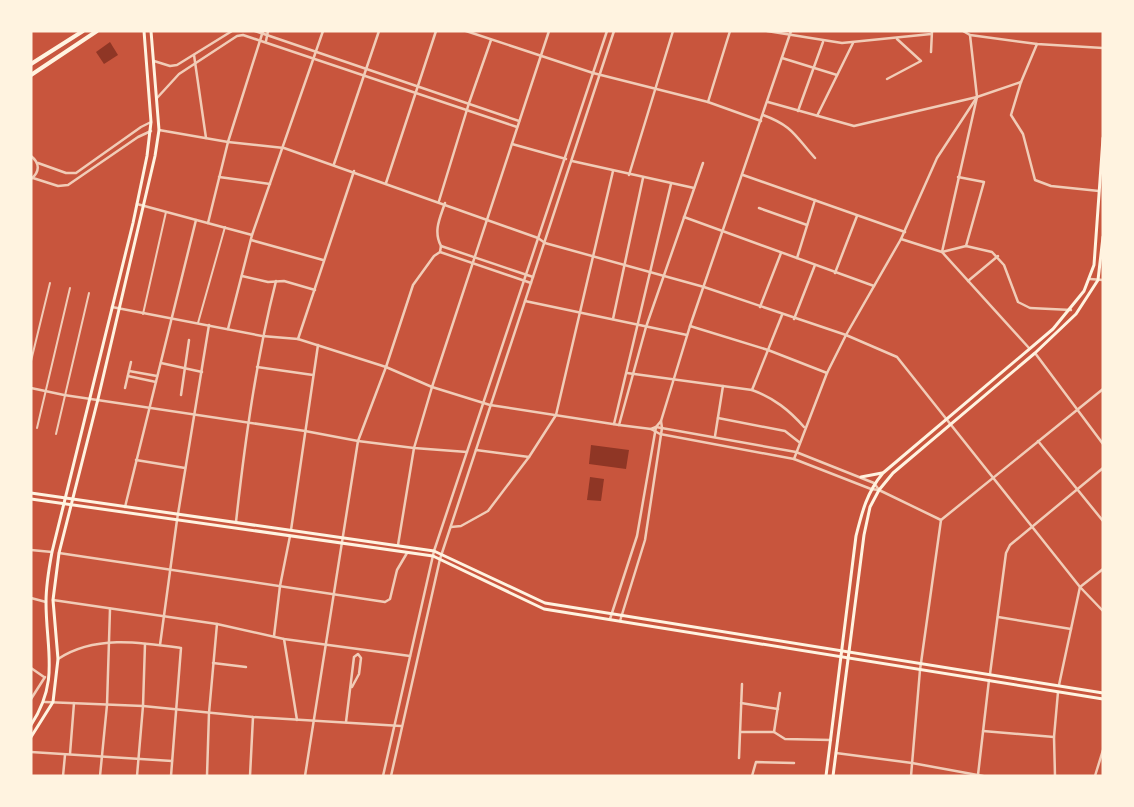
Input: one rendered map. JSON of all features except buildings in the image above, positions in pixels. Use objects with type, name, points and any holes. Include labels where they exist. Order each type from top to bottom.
[{"type":"main road","points":[[31,64],[83,31]]},
{"type":"main road","points":[[31,75],[97,31]]},
{"type":"main road","points":[[31,725],[45,702],[49,681],[51,658],[46,602],[52,552],[137,204],[151,132],[144,31]]},
{"type":"main road","points":[[31,737],[53,702],[58,658],[53,600],[58,553],[98,399],[159,130],[151,31]]},
{"type":"main road","points":[[826,776],[843,658],[856,536],[864,504],[874,483],[883,473],[1053,329],[1071,310],[1090,279],[1094,265],[1103,138]]},
{"type":"main road","points":[[833,776],[864,536],[870,507],[892,473],[1035,353],[1076,314],[1100,280],[1103,237]]},
{"type":"main road","points":[[861,477],[883,473]]},
{"type":"main road","points":[[31,492],[434,551],[442,553],[545,603],[1103,693]]},
{"type":"main road","points":[[31,499],[433,556],[544,608],[610,621],[1103,699]]},
{"type":"street","points":[[154,61],[174,66],[232,31]]},
{"type":"street","points":[[255,31],[519,121]]},
{"type":"street","points":[[266,42],[268,31]]},
{"type":"street","points":[[228,329],[252,234],[284,148],[323,31]]},
{"type":"street","points":[[334,164],[379,31]]},
{"type":"street","points":[[386,183],[436,31]]},
{"type":"street","points":[[466,31],[593,73],[708,102],[761,121]]},
{"type":"street","points":[[398,545],[414,448],[432,386],[549,31]]},
{"type":"street","points":[[383,776],[434,551],[566,159],[607,31]]},
{"type":"street","points":[[391,776],[440,559],[614,31]]},
{"type":"street","points":[[629,175],[674,31]]},
{"type":"street","points":[[708,102],[730,31]]},
{"type":"street","points":[[767,31],[823,42],[853,43],[898,39],[932,33],[931,52]]},
{"type":"street","points":[[651,429],[656,427],[661,421],[690,326],[791,31]]},
{"type":"street","points":[[963,31],[970,36],[1037,44],[1103,48]]},
{"type":"street","points":[[208,223],[228,142],[263,33]]},
{"type":"street","points":[[157,98],[179,74],[237,36],[243,35],[314,57],[517,127]]},
{"type":"street","points":[[942,252],[977,97],[970,36]]},
{"type":"street","points":[[888,79],[921,60],[898,39]]},
{"type":"street","points":[[439,201],[468,103],[491,40]]},
{"type":"street","points":[[798,111],[823,42]]},
{"type":"street","points":[[817,116],[853,43]]},
{"type":"street","points":[[1037,44],[1021,82],[1011,115],[1023,134],[1035,180],[1050,186],[1099,190]]},
{"type":"street","points":[[194,55],[197,62],[206,138]]},
{"type":"street","points":[[782,58],[837,75]]},
{"type":"street","points":[[768,102],[854,126],[977,97],[1021,82]]},
{"type":"street","points":[[794,459],[804,428],[827,373],[846,335],[905,232],[937,158],[977,97]]},
{"type":"street","points":[[763,115],[783,122],[794,132],[815,158]]},
{"type":"street","points":[[31,156],[38,163],[66,173],[76,173],[151,122]]},
{"type":"street","points":[[159,130],[228,142],[284,148],[445,203],[538,238],[545,243],[624,265],[665,274],[846,335],[903,361],[1080,587],[1103,611]]},
{"type":"street","points":[[38,163],[38,171],[32,179],[58,186],[68,185],[138,137],[151,132]]},
{"type":"street","points":[[512,144],[566,159]]},
{"type":"street","points":[[572,161],[694,188]]},
{"type":"street","points":[[619,424],[646,327],[702,163]]},
{"type":"street","points":[[298,340],[354,171]]},
{"type":"street","points":[[451,527],[461,526],[488,511],[529,457],[556,415],[613,171]]},
{"type":"street","points":[[742,175],[905,232]]},
{"type":"street","points":[[219,177],[270,184]]},
{"type":"street","points":[[958,177],[984,182],[966,246]]},
{"type":"street","points":[[612,320],[643,178]]},
{"type":"street","points":[[614,424],[671,184]]},
{"type":"street","points":[[797,258],[815,200]]},
{"type":"street","points":[[305,776],[358,441],[386,367],[413,285],[434,256],[440,252],[441,246],[437,238],[437,231],[445,203]]},
{"type":"street","points":[[137,204],[252,234]]},
{"type":"street","points":[[759,208],[807,224]]},
{"type":"street","points":[[143,314],[166,212]]},
{"type":"street","points":[[835,273],[857,216]]},
{"type":"street","points":[[684,217],[874,286]]},
{"type":"street","points":[[125,507],[196,220]]},
{"type":"street","points":[[198,323],[225,227]]},
{"type":"street","points":[[901,239],[942,252],[1029,348]]},
{"type":"street","points":[[251,240],[323,260]]},
{"type":"street","points":[[441,246],[533,277]]},
{"type":"street","points":[[942,252],[966,246],[992,252],[998,256],[1004,265],[1018,302],[1030,308],[1071,310]]},
{"type":"street","points":[[440,252],[531,283]]},
{"type":"street","points":[[760,307],[781,253]]},
{"type":"street","points":[[968,281],[998,256]]},
{"type":"street","points":[[794,319],[815,265]]},
{"type":"street","points":[[242,276],[315,290]]},
{"type":"street","points":[[1090,279],[1100,280]]},
{"type":"street","points":[[236,522],[247,422],[262,336],[276,281]]},
{"type":"street","points":[[31,361],[50,283]]},
{"type":"street","points":[[37,428],[70,288]]},
{"type":"street","points":[[56,434],[89,293]]},
{"type":"street","points":[[525,301],[687,335]]},
{"type":"street","points":[[112,308],[318,345],[386,367],[432,386],[490,405],[651,429],[660,434],[794,459],[871,489],[880,490],[941,520]]},
{"type":"street","points":[[752,390],[782,315]]},
{"type":"street","points":[[160,645],[176,520],[209,325]]},
{"type":"street","points":[[690,326],[768,350],[827,373]]},
{"type":"street","points":[[181,395],[189,340]]},
{"type":"street","points":[[291,530],[318,345]]},
{"type":"street","points":[[1035,353],[1103,444]]},
{"type":"street","points":[[125,388],[131,362]]},
{"type":"street","points":[[161,363],[202,372]]},
{"type":"street","points":[[257,367],[313,375]]},
{"type":"street","points":[[129,371],[157,376]]},
{"type":"street","points":[[627,373],[752,390],[770,397],[791,413],[804,428]]},
{"type":"street","points":[[128,376],[156,382]]},
{"type":"street","points":[[715,436],[723,386]]},
{"type":"street","points":[[31,388],[45,392],[305,431],[358,441],[467,452]]},
{"type":"street","points":[[911,776],[920,670],[941,520],[1103,389]]},
{"type":"street","points":[[718,418],[785,431],[799,442]]},
{"type":"street","points":[[619,622],[645,540],[662,428],[661,421]]},
{"type":"street","points":[[656,427],[715,436],[796,452],[861,477],[874,483],[880,490]]},
{"type":"street","points":[[610,621],[637,536],[656,427]]},
{"type":"street","points":[[1038,441],[1103,520]]},
{"type":"street","points":[[476,450],[529,457]]},
{"type":"street","points":[[136,460],[185,468]]},
{"type":"street","points":[[990,674],[1006,553],[1010,545],[1103,468]]},
{"type":"street","points":[[274,636],[280,586],[290,536]]},
{"type":"street","points":[[31,550],[52,552]]},
{"type":"street","points":[[58,553],[384,602],[390,599],[398,570],[407,553]]},
{"type":"street","points":[[1059,685],[1080,587],[1103,569]]},
{"type":"street","points":[[31,598],[46,602]]},
{"type":"street","points":[[53,600],[217,624],[325,645],[410,656]]},
{"type":"street","points":[[100,776],[107,705],[110,609]]},
{"type":"street","points":[[998,617],[1071,629]]},
{"type":"street","points":[[207,776],[209,713],[217,624]]},
{"type":"street","points":[[284,638],[297,720]]},
{"type":"street","points":[[58,658],[81,648],[108,643],[160,645],[181,648],[171,776]]},
{"type":"street","points":[[137,776],[143,706],[145,644]]},
{"type":"street","points":[[346,722],[352,687],[354,657],[358,654],[361,658],[361,666],[352,687]]},
{"type":"street","points":[[213,663],[246,667]]},
{"type":"street","points":[[31,668],[49,681]]},
{"type":"street","points":[[31,699],[45,677]]},
{"type":"street","points":[[978,775],[989,680]]},
{"type":"street","points":[[740,758],[742,684]]},
{"type":"street","points":[[1055,776],[1054,737],[1058,691]]},
{"type":"street","points":[[774,732],[780,693]]},
{"type":"street","points":[[45,702],[143,706],[253,717],[401,726]]},
{"type":"street","points":[[70,755],[74,703]]},
{"type":"street","points":[[741,703],[778,709]]},
{"type":"street","points":[[250,776],[253,717]]},
{"type":"street","points":[[983,731],[1054,737]]},
{"type":"street","points":[[741,732],[774,732],[785,739],[831,740]]},
{"type":"street","points":[[1095,776],[1103,750]]},
{"type":"street","points":[[31,752],[172,761]]},
{"type":"street","points":[[836,753],[912,763],[963,774],[983,776]]},
{"type":"street","points":[[63,776],[65,754]]},
{"type":"street","points":[[752,776],[756,762],[794,763]]},
{"type":"shaded area","points":[[110,42],[118,55],[104,64],[96,52]]},
{"type":"shaded area","points":[[591,445],[629,450],[626,469],[589,464]]},
{"type":"shaded area","points":[[590,477],[604,479],[601,501],[587,500]]}]
